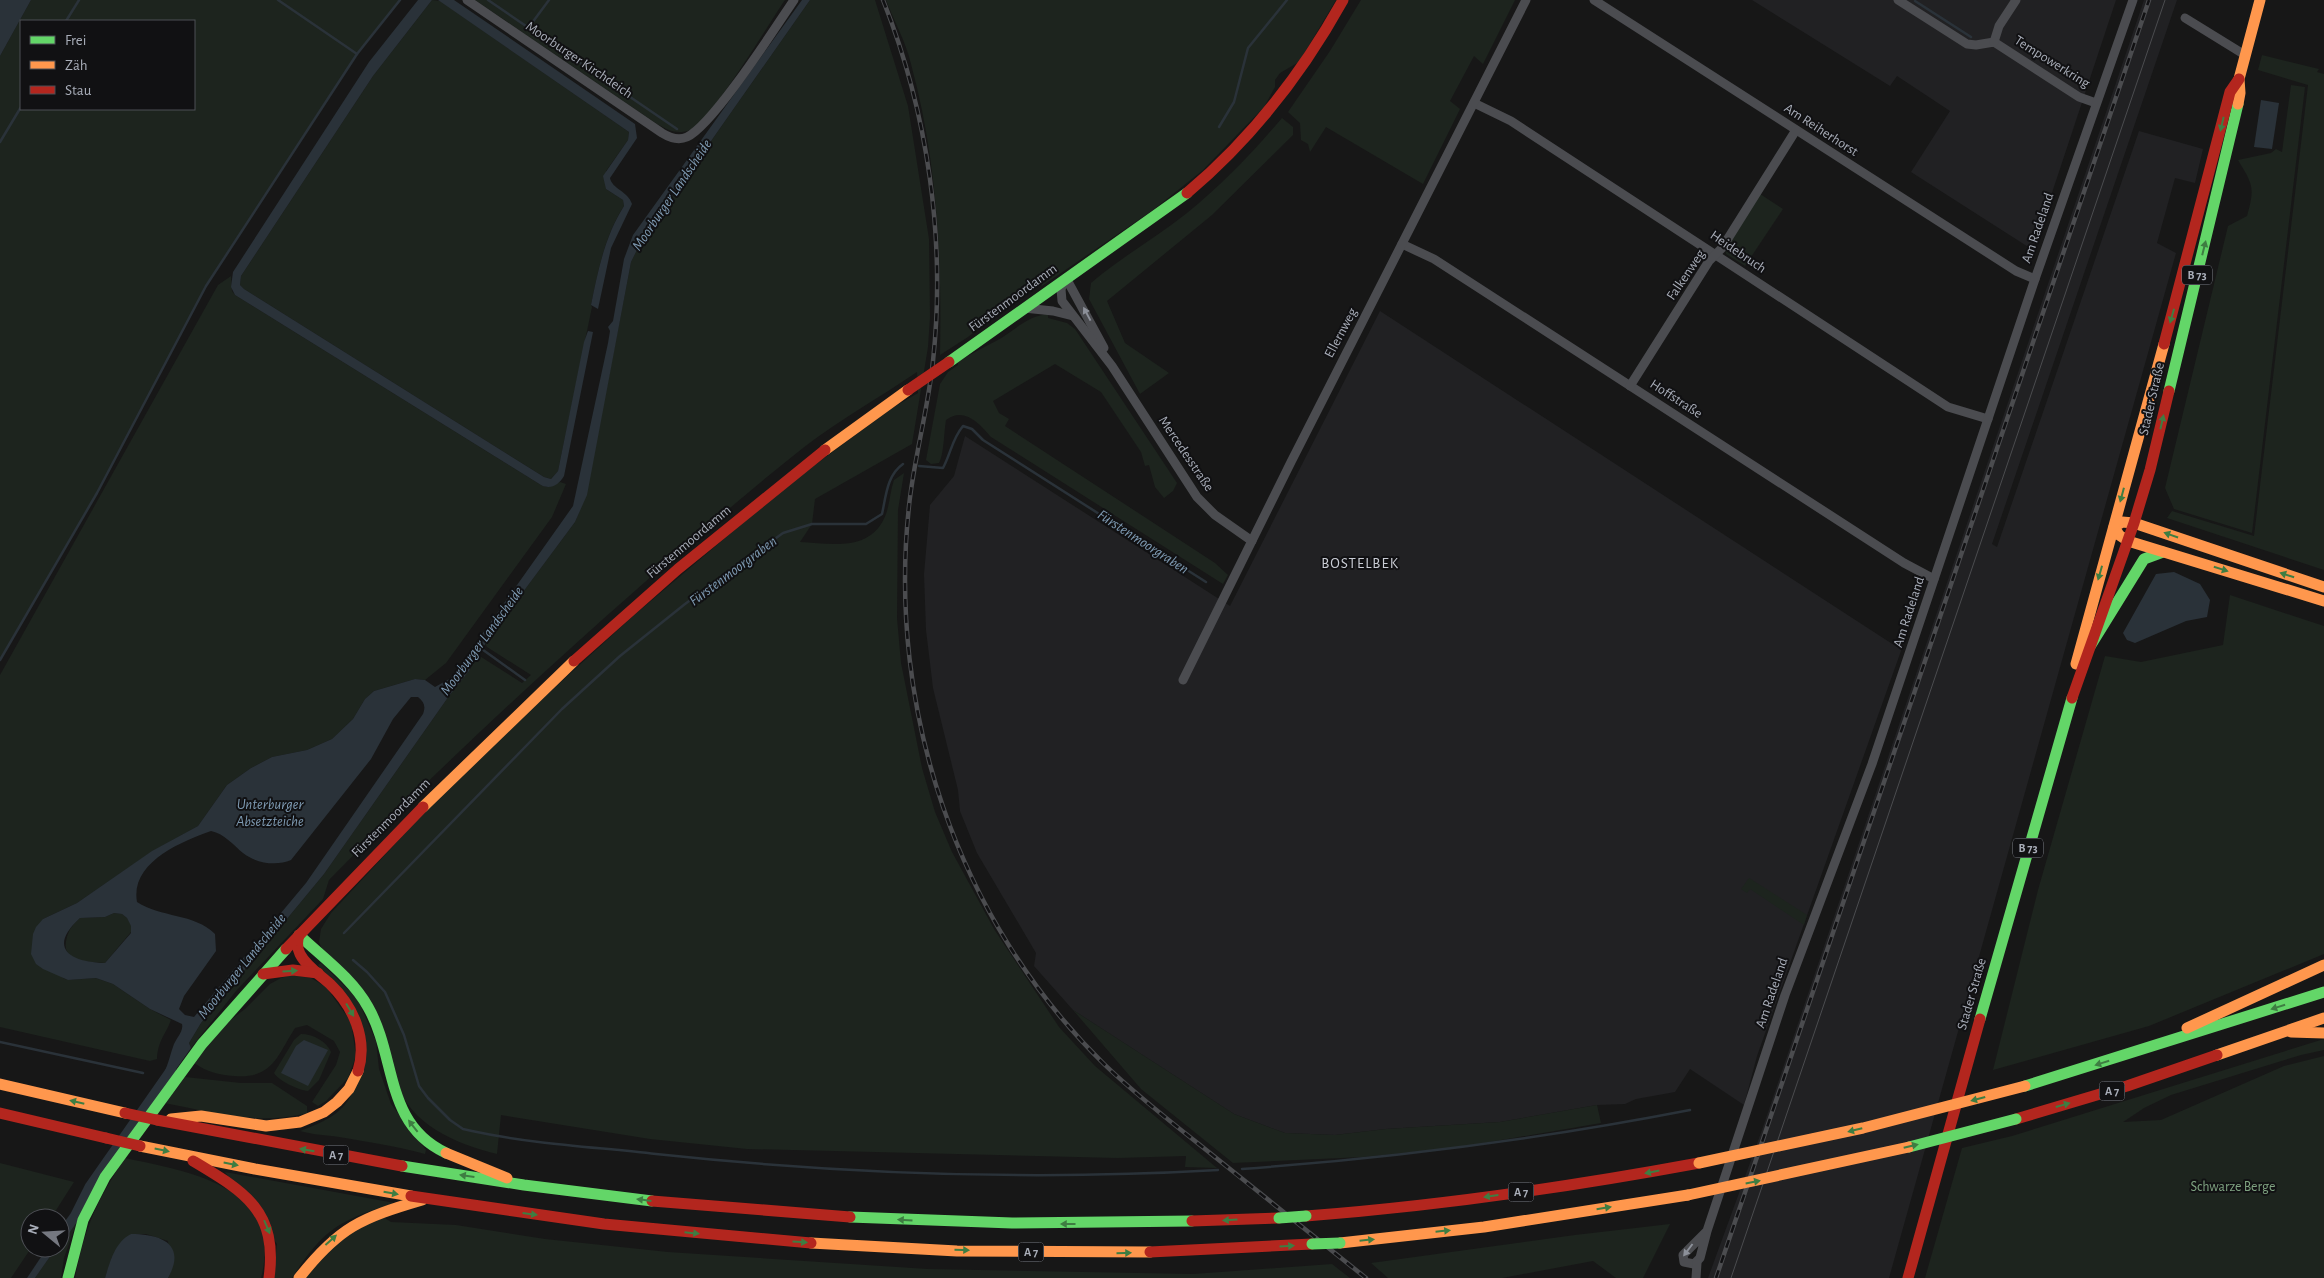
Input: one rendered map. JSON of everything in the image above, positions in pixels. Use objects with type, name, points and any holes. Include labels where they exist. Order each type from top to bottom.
[{"type":"main road","name":"Fürstenmoordamm","points":[[68,1278],[83,1220],[90,1202],[109,1172],[196,1050],[263,974],[385,844],[546,688],[655,590],[773,490],[846,434],[1166,209],[1202,180],[1235,148],[1289,85],[1343,0]]},
{"type":"main road","name":"Stader Straße","points":[[2064,719],[2134,523],[2157,444],[2227,154],[2240,93],[2239,79],[2260,0]]},
{"type":"main road","name":"Stader Straße","points":[[1908,1278],[2064,719],[2079,648],[2213,166],[2230,92],[2239,79]]},
{"type":"main road","points":[[2324,587],[2134,523],[2122,522],[2114,526],[2118,534],[2128,540],[2324,602]]},
{"type":"main road","points":[[2089,648],[2144,559],[2163,552]]},
{"type":"main road","points":[[157,1120],[198,1116],[242,1124],[281,1125],[321,1114],[340,1101],[357,1075],[361,1059],[361,1041],[357,1022],[335,989],[300,954],[297,946],[299,935]]},
{"type":"main road","points":[[299,935],[353,987],[366,1003],[378,1029],[389,1076],[398,1103],[417,1132],[445,1152],[490,1168],[515,1183]]},
{"type":"main road","points":[[2136,1052],[2324,965]]},
{"type":"main road","points":[[263,974],[293,970],[318,973]]},
{"type":"main road","name":"A 7","points":[[0,1084],[157,1120],[306,1150],[580,1192],[745,1210],[906,1220],[1064,1224],[1155,1223],[1279,1218],[1446,1202],[1587,1182],[1700,1163],[1794,1144],[2025,1086],[2324,992]]},
{"type":"main road","name":"A 7","points":[[0,1113],[183,1155],[426,1199],[645,1229],[751,1239],[905,1249],[1074,1253],[1172,1252],[1340,1242],[1484,1227],[1688,1195],[1793,1175],[1935,1141],[2016,1119],[2127,1086],[2324,1018]]},
{"type":"main road","points":[[2285,1031],[2324,1033]]},
{"type":"main road","points":[[183,1155],[231,1184],[254,1205],[264,1218],[270,1232],[273,1250],[269,1278]]},
{"type":"main road","points":[[299,1278],[328,1242],[345,1228],[381,1212],[426,1199]]},
{"type":"street","name":"Moorburger Kirchdeich","points":[[467,0],[662,133],[677,139],[693,134],[710,117],[794,0]]},
{"type":"street","name":"Ellernweg","points":[[1183,680],[1295,453],[1526,0]]},
{"type":"street","name":"Am Reiherhorst","points":[[1594,0],[2016,271],[2035,279]]},
{"type":"street","name":"Tempowerkring","points":[[1898,0],[1967,44],[1976,45],[1994,42],[2079,97],[2096,103]]},
{"type":"street","name":"Tempowerkring","points":[[1994,42],[1999,26],[2016,0]]},
{"type":"street","name":"Am Radeland","points":[[1707,1231],[1682,1255],[1684,1262],[1687,1264],[1697,1263],[1785,995],[1862,792],[2035,279],[2133,0]]},
{"type":"street","points":[[2185,18],[2245,55]]},
{"type":"street","name":"Heidebruch","points":[[1474,103],[1511,121],[1948,407],[1988,419]]},
{"type":"street","name":"Falkenweg","points":[[1630,386],[1709,261],[1716,254],[1796,130]]},
{"type":"street","name":"Hoffstraße","points":[[1402,244],[1434,259],[1904,562],[1934,579]]},
{"type":"street","name":"Mercedesstraße","points":[[1066,278],[1061,298],[1112,366],[1197,498],[1215,514],[1252,541]]},
{"type":"street","name":"Mercedesstraße","points":[[1066,278],[1112,366]]},
{"type":"street","points":[[1024,308],[1053,311],[1074,316]]},
{"type":"street","points":[[1696,1278],[1697,1263]]},
{"type":"shaded area","points":[[1752,0],[2116,0],[2033,250],[1911,172],[1950,111],[1897,76],[1890,86]]},
{"type":"shaded area","points":[[2144,0],[2177,0],[1992,544],[1997,547],[2139,131],[2203,149],[2195,183],[2175,178],[2157,243],[2176,253],[1889,1278],[1708,1278],[1762,1130]]},
{"type":"shaded area","points":[[1380,311],[1897,647],[1902,648],[1757,1056],[1744,1105],[1690,1069],[1675,1092],[1636,1099],[1625,1104],[1597,1105],[1500,1122],[1386,1129],[1335,1135],[1285,1133],[1234,1114],[1073,1010],[1034,966],[1036,953],[977,853],[960,811],[958,790],[933,688],[926,630],[924,574],[930,505],[954,476],[965,436],[1230,606]]},
{"type":"green space","points":[[31,0],[400,0],[357,54],[206,286],[97,493],[0,660],[0,56]]},
{"type":"green space","points":[[432,0],[440,1],[629,132],[628,140],[606,171],[606,189],[623,200],[624,206],[607,241],[600,266],[558,471],[551,479],[544,477],[240,285],[241,276],[373,76]]},
{"type":"green space","points":[[475,0],[785,0],[725,92],[711,110],[690,130],[677,132],[657,124]]},
{"type":"green space","points":[[810,0],[875,0],[908,106],[929,239],[930,317],[928,347],[912,444],[815,499],[812,524],[800,542],[850,543],[871,535],[880,526],[886,514],[894,480],[904,473],[898,510],[897,618],[901,663],[922,768],[935,812],[952,852],[994,929],[1059,1027],[1095,1066],[1217,1168],[1185,1167],[1186,1156],[1117,1158],[747,1149],[650,1139],[501,1115],[497,1154],[481,1150],[466,1145],[436,1130],[412,1110],[396,1081],[388,1049],[323,952],[319,942],[321,929],[331,913],[422,815],[491,746],[632,617],[790,483],[894,407],[918,393],[917,372],[831,428],[782,465],[677,553],[518,696],[329,880],[323,899],[236,991],[191,1048],[189,1043],[201,1023],[324,874],[449,696],[469,671],[478,655],[522,683],[531,675],[487,647],[485,643],[575,522],[586,495],[631,262],[643,238]]},
{"type":"green space","points":[[886,0],[1336,0],[1299,62],[1280,73],[1275,80],[1275,87],[1264,107],[1203,170],[1153,210],[1042,286],[1039,281],[968,337],[940,355],[939,245],[927,136],[909,56]]},
{"type":"green space","points":[[1361,0],[1515,0],[1483,64],[1474,56],[1450,101],[1460,109],[1423,184],[1326,127],[1310,152],[1308,144],[1301,140],[1300,123],[1288,112],[1330,51]]},
{"type":"green space","points":[[2262,55],[2319,69],[2317,72],[2324,74],[2324,570],[2167,518],[2172,511],[2254,536],[2308,85],[2258,70]]},
{"type":"green space","points":[[2291,85],[2305,87],[2252,533],[2174,509],[2165,488],[2228,226],[2247,216],[2250,206],[2252,192],[2250,181],[2238,160],[2271,153],[2276,149],[2282,152]]},
{"type":"green space","points":[[1282,118],[1293,127],[1293,135],[1212,215],[1107,301],[1125,343],[1169,373],[1140,394],[1089,299],[1091,283],[1175,222],[1213,191],[1237,168]]},
{"type":"green space","points":[[1760,194],[1783,209],[1745,266],[1726,254],[1725,247]]},
{"type":"green space","points":[[231,276],[232,291],[235,295],[541,485],[546,487],[560,482],[566,484],[552,517],[446,663],[425,680],[415,679],[374,691],[365,699],[353,719],[332,739],[307,750],[272,757],[251,768],[227,785],[198,826],[153,851],[77,903],[43,919],[63,978],[68,980],[96,978],[113,984],[150,1009],[171,1020],[160,1043],[157,1059],[150,1061],[0,1027],[0,675],[218,285]]},
{"type":"green space","points":[[1048,314],[1048,318],[1067,323],[1075,329],[1177,483],[1173,491],[1164,498],[1155,487],[1149,465],[1145,466],[1141,452],[1101,392],[1055,364],[993,401],[999,413],[1009,419],[1005,426],[1215,563],[1228,575],[1223,584],[991,437],[971,418],[959,415],[946,420],[943,449],[939,463],[931,464],[926,460],[940,384],[948,372],[958,365],[958,362],[1027,321],[1040,315]]},
{"type":"green space","points":[[2230,595],[2324,626],[2324,954],[2149,1026],[1993,1070],[2038,890],[2105,656],[2141,662],[2223,645]]},
{"type":"green space","points":[[1749,878],[1807,915],[1804,925],[1750,889],[1747,893],[1741,889]]},
{"type":"green space","points":[[114,913],[122,914],[127,918],[131,925],[131,932],[105,963],[83,961],[71,956],[67,951],[66,945],[69,931],[75,922],[80,918],[105,917]]},
{"type":"green space","points":[[321,963],[357,998],[376,1041],[379,1069],[391,1104],[426,1150],[425,1154],[382,1144],[300,1131],[331,1117],[348,1101],[353,1091],[366,1048],[318,965]]},
{"type":"green space","points":[[291,975],[311,978],[326,987],[351,1022],[356,1056],[348,1078],[326,1101],[318,1106],[312,1102],[336,1065],[340,1052],[334,1041],[307,1025],[295,1028],[272,1064],[266,1070],[257,1074],[247,1076],[223,1075],[208,1071],[194,1063],[225,1024],[245,1009],[270,984]]},
{"type":"green space","points":[[1073,1010],[1234,1114],[1285,1133],[1335,1135],[1386,1129],[1500,1122],[1597,1105],[1601,1123],[1455,1148],[1363,1157],[1233,1163],[1141,1089]]},
{"type":"green space","points":[[301,1034],[319,1039],[331,1052],[319,1080],[308,1091],[289,1085],[274,1073],[294,1040]]},
{"type":"green space","name":"Schwarze Berge","points":[[2324,1039],[2324,1050],[2301,1055],[2171,1095],[2144,1108],[2123,1122],[2161,1120],[2284,1066],[2324,1056],[2324,1278],[1925,1278],[1962,1148],[2012,1136]]},
{"type":"green space","points":[[185,1077],[241,1083],[272,1083],[307,1106],[307,1113],[289,1117],[253,1118],[218,1114],[164,1103]]},
{"type":"green space","points":[[125,1158],[203,1178],[226,1189],[246,1203],[259,1222],[265,1247],[261,1278],[168,1278],[171,1272],[168,1241],[146,1234],[131,1234],[112,1257],[105,1278],[75,1278],[83,1244],[93,1215],[106,1188]]},
{"type":"green space","points":[[0,1163],[74,1182],[57,1208],[20,1208],[20,1258],[24,1258],[11,1278],[0,1278]]},
{"type":"green space","points":[[225,1172],[395,1203],[360,1215],[335,1228],[314,1248],[292,1278],[273,1278],[277,1244]]},
{"type":"green space","points":[[383,1217],[391,1222],[456,1225],[545,1239],[668,1252],[928,1269],[1193,1274],[1332,1264],[1350,1278],[303,1278],[338,1237]]},
{"type":"green space","points":[[78,1218],[70,1241],[70,1229]]},
{"type":"green space","points":[[1670,1224],[1643,1278],[1616,1278],[1593,1261],[1502,1278],[1388,1278],[1371,1263],[1575,1235]]},
{"type":"green space","points":[[49,1258],[64,1258],[61,1278],[35,1278]]},
{"type":"water","points":[[0,0],[31,0],[0,56]]},
{"type":"water","points":[[418,0],[432,0],[373,76],[241,276],[240,285],[544,477],[551,479],[558,471],[584,342],[588,331],[593,332],[564,476],[560,482],[551,487],[541,485],[235,295],[231,287],[233,272],[369,62]]},
{"type":"water","points":[[438,0],[454,0],[635,124],[637,138],[610,178],[611,182],[627,196],[632,204],[611,248],[598,309],[591,305],[600,266],[607,241],[624,206],[623,200],[606,189],[603,176],[628,140],[629,132]]},
{"type":"water","name":"Unterburger Absetzteiche","points":[[802,0],[810,0],[643,238],[631,262],[587,495],[575,522],[500,623],[474,660],[469,671],[449,696],[324,874],[201,1023],[189,1043],[191,1048],[167,1082],[161,1078],[174,1044],[182,1030],[182,1024],[150,1009],[113,984],[96,978],[68,980],[43,969],[36,964],[31,954],[33,934],[36,927],[43,919],[77,903],[152,851],[198,826],[227,785],[251,768],[272,757],[307,750],[332,739],[353,719],[365,699],[374,691],[415,679],[425,680],[435,687],[451,678],[573,506],[608,343],[610,331],[608,327],[613,321],[624,259],[633,235]],"holes":[[[411,697],[418,697],[422,701],[424,704],[423,714],[306,883],[194,1017],[185,1015],[179,1009],[184,996],[216,951],[215,934],[197,922],[156,911],[137,902],[137,888],[141,876],[149,865],[172,848],[211,831],[225,837],[254,860],[267,863],[280,863],[291,860],[371,759],[393,719]],[[114,913],[122,914],[127,918],[131,926],[131,933],[105,963],[82,960],[67,951],[64,945],[65,938],[80,918],[105,917]]]},
{"type":"water","points":[[2261,100],[2279,103],[2272,149],[2254,147]]},
{"type":"water","points":[[2174,572],[2200,584],[2210,600],[2207,617],[2186,621],[2135,643],[2127,640],[2123,633],[2156,574]]},
{"type":"water","points":[[304,1040],[328,1050],[308,1086],[281,1073],[296,1046]]},
{"type":"water","points":[[131,1234],[152,1236],[168,1243],[173,1249],[174,1257],[173,1266],[168,1278],[105,1278],[117,1247]]},
{"type":"water","points":[[40,1258],[49,1258],[35,1278],[27,1278]]},
{"type":"waterway","points":[[67,20],[79,0]]},
{"type":"waterway","points":[[0,660],[97,493],[206,286],[357,54],[278,0]]},
{"type":"waterway","points":[[357,54],[400,0]]},
{"type":"waterway","points":[[488,0],[677,129]]},
{"type":"waterway","points":[[529,27],[549,0]]},
{"type":"waterway","points":[[1219,127],[1234,102],[1248,48],[1287,0]]},
{"type":"waterway","points":[[1915,1],[1971,37]]},
{"type":"waterway","points":[[0,142],[20,109]]},
{"type":"waterway","name":"Fürstenmoorgraben","points":[[919,466],[943,468],[959,431],[963,426],[972,429],[983,440],[1206,582]]},
{"type":"waterway","name":"Fürstenmoorgraben","points":[[344,933],[562,709],[620,656],[685,604],[783,533],[812,524],[866,524],[882,514],[890,480],[903,464]]},
{"type":"waterway","points":[[479,647],[525,680]]},
{"type":"waterway","points":[[353,960],[385,992],[404,1035],[419,1086],[450,1120],[463,1129],[564,1145],[726,1161],[866,1171],[937,1174],[1077,1175],[1218,1170]]},
{"type":"waterway","points":[[0,1042],[143,1073]]},
{"type":"waterway","name":"Moorburger Landscheide","points":[[70,1223],[90,1186],[171,1070]]},
{"type":"waterway","points":[[1242,1169],[1355,1159],[1523,1139],[1690,1110]]},
{"type":"tram line","points":[[1731,1278],[2165,0]]},
{"type":"railway","points":[[883,0],[899,43],[912,87],[930,178],[935,223],[937,269],[933,361],[911,488],[905,582],[910,659],[922,734],[943,807],[972,878],[1008,945],[1053,1007],[1104,1064],[1128,1087],[1366,1278]]},
{"type":"railway","points":[[1716,1278],[2149,0]]},
{"type":"traffic: fast","points":[[2169,391],[2238,104]]},
{"type":"traffic: fast","points":[[949,362],[1187,193]]},
{"type":"traffic: fast","points":[[2089,648],[2144,559],[2163,552]]},
{"type":"traffic: fast","points":[[1980,1019],[2072,698]]},
{"type":"traffic: fast","points":[[299,935],[336,968],[361,996],[377,1027],[402,1108],[412,1125],[426,1140],[446,1153]]},
{"type":"traffic: fast","points":[[68,1278],[83,1220],[105,1177],[202,1044],[286,949]]},
{"type":"traffic: fast","points":[[2025,1086],[2324,992]]},
{"type":"traffic: fast","points":[[1909,1147],[2016,1119]]},
{"type":"traffic: fast","points":[[402,1166],[524,1185],[652,1201]]},
{"type":"traffic: fast","points":[[1279,1218],[1306,1216]]},
{"type":"traffic: fast","points":[[850,1217],[1012,1223],[1192,1221]]},
{"type":"traffic: fast","points":[[1312,1244],[1340,1243]]},
{"type":"traffic: slow","points":[[2238,104],[2240,93],[2239,79],[2260,0]]},
{"type":"traffic: slow","points":[[2076,664],[2164,344]]},
{"type":"traffic: slow","points":[[825,450],[908,390]]},
{"type":"traffic: slow","points":[[2324,587],[2134,523],[2122,522],[2114,527],[2119,535],[2128,541],[2324,601]]},
{"type":"traffic: slow","points":[[423,807],[574,661]]},
{"type":"traffic: slow","points":[[2187,1028],[2324,965]]},
{"type":"traffic: slow","points":[[2217,1055],[2324,1018]]},
{"type":"traffic: slow","points":[[2291,1032],[2324,1033]]},
{"type":"traffic: slow","points":[[171,1119],[201,1116],[266,1126],[300,1122],[324,1112],[337,1102],[349,1089],[358,1071]]},
{"type":"traffic: slow","points":[[0,1084],[125,1113]]},
{"type":"traffic: slow","points":[[1699,1163],[1863,1128],[2025,1086]]},
{"type":"traffic: slow","points":[[140,1146],[255,1169],[411,1196]]},
{"type":"traffic: slow","points":[[1688,1195],[1909,1147]]},
{"type":"traffic: slow","points":[[446,1153],[507,1178]]},
{"type":"traffic: slow","points":[[1340,1243],[1484,1227],[1688,1195]]},
{"type":"traffic: slow","points":[[299,1278],[327,1247],[353,1227],[367,1219],[422,1200]]},
{"type":"traffic: slow","points":[[811,1243],[957,1251],[1150,1252]]},
{"type":"traffic: jam","points":[[1187,193],[1233,150],[1274,104],[1310,54],[1343,0]]},
{"type":"traffic: jam","points":[[2164,344],[2230,92],[2239,79]]},
{"type":"traffic: jam","points":[[908,390],[949,362]]},
{"type":"traffic: jam","points":[[2072,698],[2134,523],[2150,470],[2169,391]]},
{"type":"traffic: jam","points":[[574,661],[678,569],[825,450]]},
{"type":"traffic: jam","points":[[286,949],[423,807]]},
{"type":"traffic: jam","points":[[299,935],[298,947],[303,958],[309,966],[330,984],[352,1013],[360,1035],[361,1059],[358,1071]]},
{"type":"traffic: jam","points":[[263,974],[293,970],[318,973]]},
{"type":"traffic: jam","points":[[1908,1278],[1980,1019]]},
{"type":"traffic: jam","points":[[2016,1119],[2127,1086],[2217,1055]]},
{"type":"traffic: jam","points":[[0,1113],[106,1138]]},
{"type":"traffic: jam","points":[[125,1113],[157,1120]]},
{"type":"traffic: jam","points":[[157,1120],[402,1166]]},
{"type":"traffic: jam","points":[[106,1138],[140,1146]]},
{"type":"traffic: jam","points":[[193,1161],[228,1183],[254,1206],[263,1220],[268,1236],[270,1255],[269,1278]]},
{"type":"traffic: jam","points":[[1306,1216],[1405,1207],[1503,1195],[1699,1163]]},
{"type":"traffic: jam","points":[[411,1196],[604,1224],[811,1243]]},
{"type":"traffic: jam","points":[[652,1201],[850,1217]]},
{"type":"traffic: jam","points":[[1192,1221],[1279,1218]]},
{"type":"traffic: jam","points":[[1150,1252],[1312,1244]]},
{"type":"district","name":"BOSTELBEK","points":[[1360,563]]}]
